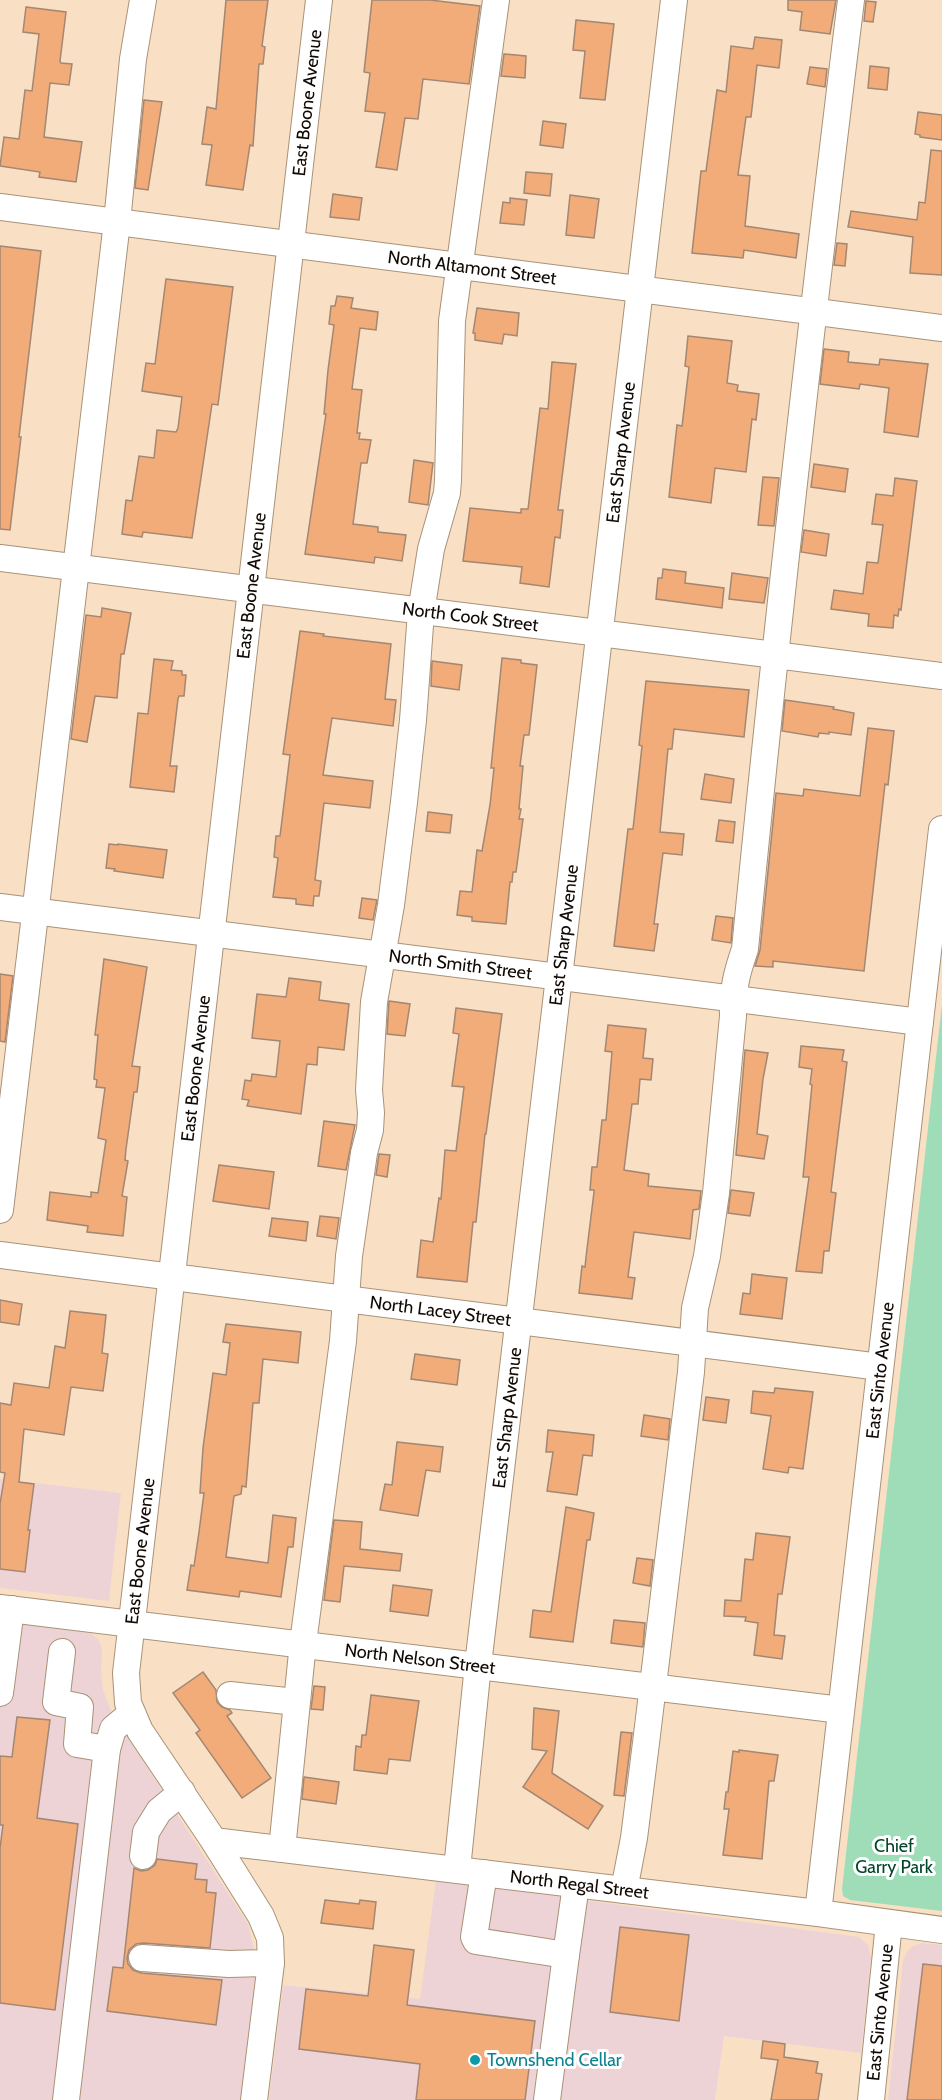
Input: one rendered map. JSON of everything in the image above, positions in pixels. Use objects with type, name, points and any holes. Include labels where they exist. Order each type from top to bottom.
[{"type":"street","points":[[0,1210],[142,0]]},
{"type":"street","name":"East Boone Avenue","points":[[254,2100],[271,1963],[270,1938],[261,1916],[214,1841],[140,1731],[128,1703],[126,1673],[319,0]]},
{"type":"street","points":[[282,1849],[303,1643],[343,1341],[349,1256],[372,1113],[369,1090],[374,1002],[391,904],[406,779],[421,612],[431,549],[445,501],[448,480],[452,321],[496,0]]},
{"type":"street","name":"East Sharp Avenue","points":[[457,1869],[478,1665],[674,0]]},
{"type":"street","points":[[624,1890],[634,1838],[653,1687],[691,1372],[695,1308],[707,1256],[716,1193],[733,1016],[732,997],[745,949],[774,657],[851,0]]},
{"type":"street","name":"North Altamont Street","points":[[0,207],[942,328]]},
{"type":"street","name":"North Cook Street","points":[[0,558],[774,657],[942,676]]},
{"type":"street","name":"East Sinto Avenue","points":[[818,1913],[942,829]]},
{"type":"street","name":"North Smith Street","points":[[0,907],[920,1022]]},
{"type":"street","name":"North Lacey Street","points":[[0,1255],[880,1367]]},
{"type":"street","points":[[0,1693],[6,1608]]},
{"type":"street","name":"North Nelson Street","points":[[6,1608],[841,1710]]},
{"type":"street","points":[[62,1652],[56,1702],[80,1707],[77,1744],[107,1749]]},
{"type":"street","points":[[230,1695],[296,1702]]},
{"type":"street","points":[[66,2100],[107,1749],[113,1729],[132,1713]]},
{"type":"street","points":[[143,1856],[146,1832],[159,1811],[182,1792]]},
{"type":"street","name":"North Regal Street","points":[[214,1841],[818,1913],[942,1930]]},
{"type":"street","points":[[484,1873],[474,1937],[476,1941],[566,1955]]},
{"type":"street","points":[[547,2100],[576,1884]]},
{"type":"street","name":"East Sinto Avenue","points":[[872,2100],[889,1923]]},
{"type":"street","points":[[142,1958],[229,1964],[271,1963]]},
{"type":"shaded area","points":[[0,1479],[121,1493],[109,1601],[0,1588]]},
{"type":"shaded area","points":[[0,1621],[90,1633],[98,1639],[102,1648],[103,1690],[112,1713],[248,1924],[254,1948],[256,1973],[240,2100],[0,2100]]},
{"type":"shaded area","points":[[436,1880],[859,1937],[868,1945],[871,1958],[861,2053],[724,2036],[715,2100],[269,2100],[283,1985],[420,1999]]},
{"type":"shaded area","points":[[922,1943],[942,1945],[942,2100],[888,2100],[903,1960],[913,1946]]},
{"type":"green space","name":"Chief Garry Park","points":[[942,1004],[942,1911],[850,1900],[843,1896],[842,1889]]},
{"type":"building","points":[[226,0],[268,0],[262,46],[265,47],[263,64],[259,64],[253,146],[250,145],[243,190],[206,185],[212,145],[202,144],[207,107],[216,109]]},
{"type":"building","points":[[372,0],[430,0],[480,6],[469,84],[423,79],[418,119],[405,118],[397,170],[376,167],[385,113],[365,111],[370,73],[364,72]]},
{"type":"building","points":[[788,0],[836,0],[830,34],[800,30],[802,12],[788,10]]},
{"type":"building","points":[[866,1],[876,2],[873,22],[864,21]]},
{"type":"building","points":[[26,7],[66,12],[60,61],[72,64],[69,85],[50,83],[44,137],[82,142],[76,182],[39,177],[40,172],[0,166],[4,137],[19,139],[25,90],[32,91],[39,34],[23,32]]},
{"type":"building","points":[[576,20],[614,24],[605,100],[580,98],[585,51],[573,50]]},
{"type":"building","points":[[755,37],[782,40],[779,68],[757,65],[751,117],[746,117],[738,175],[750,176],[745,226],[799,234],[796,258],[744,250],[743,258],[692,253],[701,171],[706,171],[717,90],[726,92],[731,46],[753,49]]},
{"type":"building","points":[[504,54],[526,56],[525,78],[501,76]]},
{"type":"building","points":[[870,66],[889,68],[887,90],[868,88]]},
{"type":"building","points":[[810,67],[827,69],[825,87],[807,84]]},
{"type":"building","points":[[144,100],[162,102],[148,190],[135,188]]},
{"type":"building","points":[[918,112],[942,115],[942,140],[920,137],[915,134]]},
{"type":"building","points":[[543,121],[566,124],[563,148],[540,145]]},
{"type":"building","points":[[931,150],[942,151],[942,275],[910,273],[913,237],[848,227],[851,211],[917,220],[919,202],[925,203]]},
{"type":"building","points":[[526,172],[552,174],[550,196],[524,193]]},
{"type":"building","points":[[333,194],[362,198],[359,220],[330,217]]},
{"type":"building","points":[[570,195],[599,199],[594,238],[566,235]]},
{"type":"building","points":[[510,198],[527,200],[524,225],[500,223],[503,202],[510,203]]},
{"type":"building","points":[[837,243],[847,244],[845,266],[834,265]]},
{"type":"building","points":[[0,246],[41,251],[10,530],[0,529]]},
{"type":"building","points":[[166,279],[233,287],[218,405],[212,404],[192,538],[143,532],[142,537],[122,534],[126,500],[132,501],[139,456],[154,458],[157,430],[176,432],[178,428],[182,397],[142,391],[146,363],[155,364]]},
{"type":"building","points":[[337,296],[353,298],[351,308],[378,312],[376,330],[360,328],[352,389],[362,390],[357,433],[360,433],[359,439],[371,440],[367,463],[361,463],[353,524],[378,527],[378,532],[406,535],[402,561],[375,557],[374,563],[305,554],[326,414],[324,414],[334,325],[329,324],[331,306],[335,306]]},
{"type":"building","points":[[477,308],[519,313],[517,336],[504,334],[502,344],[475,340],[475,333],[473,333]]},
{"type":"building","points":[[688,336],[732,341],[727,383],[738,385],[737,391],[759,394],[756,420],[752,419],[746,472],[715,468],[711,503],[669,497],[677,425],[682,426],[689,367],[685,366]]},
{"type":"building","points":[[824,349],[849,352],[848,362],[879,365],[880,359],[928,364],[918,437],[884,432],[889,388],[860,384],[859,389],[820,384]]},
{"type":"building","points":[[552,362],[576,364],[558,510],[563,510],[560,538],[555,537],[549,587],[520,583],[522,567],[463,561],[470,508],[521,513],[521,509],[528,509],[540,408],[548,409]]},
{"type":"building","points":[[414,460],[433,463],[428,505],[409,502]]},
{"type":"building","points":[[814,464],[848,469],[845,492],[811,487]]},
{"type":"building","points":[[763,477],[779,478],[774,526],[758,525]]},
{"type":"building","points":[[895,478],[917,481],[901,610],[899,609],[898,616],[894,615],[893,628],[868,626],[869,614],[831,609],[834,590],[863,594],[867,562],[878,563],[883,525],[872,524],[876,494],[893,496]]},
{"type":"building","points":[[804,530],[829,534],[826,556],[801,552]]},
{"type":"building","points":[[663,569],[686,572],[685,583],[724,588],[722,608],[656,599],[658,578],[662,578]]},
{"type":"building","points":[[732,573],[768,578],[764,603],[729,599]]},
{"type":"building","points":[[102,608],[131,613],[124,654],[121,654],[117,698],[95,696],[87,742],[71,739],[86,615],[101,617]]},
{"type":"building","points":[[300,631],[391,644],[385,699],[396,700],[393,726],[332,718],[323,775],[373,781],[370,808],[324,803],[315,880],[321,881],[319,896],[314,896],[313,906],[296,904],[296,899],[273,897],[278,858],[274,857],[276,836],[280,836],[290,755],[283,754]]},
{"type":"building","points":[[502,658],[537,665],[529,735],[524,735],[520,766],[523,766],[519,819],[523,819],[516,872],[513,872],[512,882],[510,882],[506,924],[472,921],[472,917],[457,915],[460,891],[472,892],[477,850],[482,851],[494,768],[491,768]]},
{"type":"building","points":[[154,659],[173,661],[171,670],[182,671],[182,675],[186,675],[184,696],[179,696],[178,699],[170,766],[177,766],[174,792],[130,787],[138,713],[148,714]]},
{"type":"building","points":[[432,661],[462,665],[459,690],[431,686]]},
{"type":"building","points":[[646,681],[749,690],[744,737],[674,729],[672,749],[668,749],[660,832],[684,834],[682,855],[663,853],[654,924],[658,924],[654,951],[614,946],[628,829],[633,829]]},
{"type":"building","points":[[785,700],[834,707],[833,709],[854,713],[851,735],[829,732],[829,734],[819,733],[818,737],[782,731]]},
{"type":"building","points":[[868,728],[894,731],[888,785],[885,784],[864,971],[773,961],[773,967],[755,966],[760,950],[776,793],[803,796],[804,789],[860,796]]},
{"type":"building","points":[[705,774],[734,779],[731,803],[701,799]]},
{"type":"building","points":[[428,812],[452,815],[450,833],[426,831]]},
{"type":"building","points":[[719,820],[735,822],[733,843],[716,841]]},
{"type":"building","points":[[109,844],[167,850],[163,878],[106,868]]},
{"type":"building","points":[[362,898],[377,900],[373,920],[359,918]]},
{"type":"building","points":[[716,916],[733,918],[731,943],[712,940]]},
{"type":"building","points":[[104,959],[147,967],[132,1066],[140,1067],[126,1149],[125,1160],[128,1161],[122,1196],[127,1197],[123,1236],[87,1232],[88,1226],[47,1220],[50,1192],[91,1197],[91,1192],[98,1193],[106,1140],[98,1138],[105,1088],[96,1087],[97,1080],[94,1079],[98,1035],[95,1035]]},
{"type":"building","points":[[0,974],[13,976],[5,1042],[0,1041]]},
{"type":"building","points":[[289,978],[321,982],[319,1000],[349,1004],[344,1050],[318,1047],[317,1065],[307,1064],[301,1114],[247,1106],[249,1100],[242,1099],[245,1080],[251,1081],[252,1074],[276,1077],[280,1041],[252,1038],[257,994],[286,997]]},
{"type":"building","points":[[389,1001],[410,1004],[405,1036],[387,1034]]},
{"type":"building","points":[[456,1008],[502,1014],[485,1134],[476,1222],[473,1222],[467,1282],[417,1277],[421,1240],[433,1242],[439,1198],[441,1199],[445,1150],[456,1151],[464,1087],[452,1086],[459,1034],[453,1033]]},
{"type":"building","points":[[608,1025],[646,1029],[643,1058],[653,1059],[651,1080],[640,1079],[638,1104],[632,1104],[624,1170],[649,1174],[648,1186],[701,1191],[699,1209],[693,1210],[690,1239],[634,1232],[628,1277],[635,1278],[632,1299],[579,1293],[582,1266],[585,1267],[594,1192],[590,1190],[592,1167],[597,1167],[602,1120],[606,1120],[612,1052],[605,1051]]},
{"type":"building","points":[[801,1046],[844,1050],[842,1061],[847,1062],[831,1192],[836,1193],[829,1251],[824,1251],[822,1273],[796,1271],[809,1177],[803,1177],[812,1085],[810,1084],[812,1069],[799,1067]]},
{"type":"building","points":[[745,1050],[768,1053],[757,1134],[768,1136],[764,1159],[736,1155]]},
{"type":"building","points":[[324,1121],[355,1125],[346,1170],[318,1166]]},
{"type":"building","points":[[379,1154],[390,1155],[387,1177],[376,1175]]},
{"type":"building","points":[[219,1165],[274,1172],[269,1209],[213,1201]]},
{"type":"building","points":[[731,1190],[754,1193],[750,1216],[728,1213]]},
{"type":"building","points":[[320,1216],[339,1218],[336,1239],[317,1236]]},
{"type":"building","points":[[272,1218],[308,1222],[306,1241],[269,1236]]},
{"type":"building","points":[[752,1274],[787,1278],[782,1319],[740,1314],[743,1293],[750,1294]]},
{"type":"building","points":[[0,1300],[22,1304],[19,1325],[0,1322]]},
{"type":"building","points":[[70,1311],[106,1315],[102,1353],[108,1354],[103,1391],[71,1387],[64,1435],[24,1429],[19,1482],[34,1484],[25,1572],[0,1569],[0,1504],[5,1473],[0,1472],[0,1403],[11,1405],[14,1383],[49,1388],[55,1346],[65,1348]]},
{"type":"building","points":[[226,1324],[301,1332],[298,1363],[263,1359],[259,1403],[253,1403],[246,1487],[242,1486],[241,1494],[234,1496],[226,1557],[268,1563],[273,1515],[296,1518],[293,1547],[288,1547],[281,1597],[240,1591],[239,1597],[187,1590],[191,1565],[194,1566],[204,1493],[200,1493],[203,1448],[213,1373],[226,1375],[230,1343],[223,1342]]},
{"type":"building","points":[[415,1354],[460,1360],[457,1385],[411,1379]]},
{"type":"building","points":[[775,1388],[813,1392],[803,1469],[789,1467],[788,1473],[763,1469],[771,1416],[751,1413],[753,1391],[774,1393]]},
{"type":"building","points":[[706,1397],[729,1400],[726,1423],[703,1420]]},
{"type":"building","points":[[644,1415],[670,1419],[668,1440],[641,1436]]},
{"type":"building","points":[[548,1430],[594,1435],[592,1456],[583,1455],[577,1495],[547,1491],[553,1452],[546,1452]]},
{"type":"building","points":[[397,1442],[443,1447],[440,1472],[426,1470],[418,1516],[380,1510],[385,1484],[392,1485]]},
{"type":"building","points":[[566,1507],[594,1513],[590,1540],[587,1540],[573,1642],[530,1637],[533,1610],[551,1612]]},
{"type":"building","points":[[334,1520],[362,1522],[360,1549],[402,1554],[400,1571],[344,1566],[340,1602],[324,1600]]},
{"type":"building","points":[[756,1533],[790,1537],[782,1594],[778,1594],[774,1635],[785,1636],[782,1659],[754,1655],[758,1623],[745,1621],[746,1617],[724,1616],[725,1600],[741,1601],[745,1559],[753,1560]]},
{"type":"building","points":[[637,1558],[653,1560],[650,1586],[633,1583]]},
{"type":"building","points":[[393,1585],[432,1590],[428,1616],[390,1611]]},
{"type":"building","points":[[614,1620],[645,1623],[643,1647],[611,1643]]},
{"type":"building","points":[[203,1672],[216,1690],[217,1702],[230,1710],[232,1713],[227,1716],[271,1778],[242,1798],[196,1733],[200,1730],[173,1693]]},
{"type":"building","points":[[314,1686],[325,1687],[323,1710],[311,1709]]},
{"type":"building","points":[[371,1695],[419,1701],[410,1761],[389,1759],[387,1774],[354,1770],[356,1746],[361,1747],[362,1735],[366,1735]]},
{"type":"building","points":[[534,1708],[559,1711],[552,1773],[603,1806],[588,1829],[523,1787],[547,1751],[532,1749]]},
{"type":"building","points":[[17,1717],[50,1720],[37,1818],[78,1824],[55,2010],[0,2003],[0,1848],[3,1825],[0,1825],[0,1756],[12,1757]]},
{"type":"building","points":[[621,1732],[632,1733],[624,1796],[614,1795]]},
{"type":"building","points":[[739,1750],[778,1755],[774,1781],[769,1781],[762,1859],[723,1855],[729,1809],[724,1809],[726,1792],[728,1792],[733,1751],[739,1752]]},
{"type":"building","points":[[304,1777],[339,1782],[336,1804],[302,1799]]},
{"type":"building","points":[[157,1859],[197,1864],[195,1879],[207,1880],[206,1892],[216,1893],[210,1948],[136,1944],[129,1950],[128,1964],[133,1970],[141,1973],[222,1980],[216,2025],[107,2011],[113,1967],[123,1968],[134,1868],[141,1871],[148,1870],[155,1865]]},
{"type":"building","points":[[325,1900],[359,1904],[360,1900],[376,1902],[373,1929],[321,1923]]},
{"type":"building","points":[[620,1927],[689,1935],[679,2021],[610,2012]]},
{"type":"building","points":[[374,1945],[414,1950],[407,2005],[535,2021],[525,2100],[416,2100],[420,2064],[299,2049],[306,1989],[368,1996]]},
{"type":"building","points":[[923,1964],[942,1966],[942,2100],[907,2100]]},
{"type":"building","points":[[763,2041],[785,2044],[784,2057],[818,2062],[816,2073],[822,2074],[818,2100],[771,2100],[778,2060],[761,2058]]},
{"type":"place","name":"Townshend Cellar","points":[[475,2060]]}]
